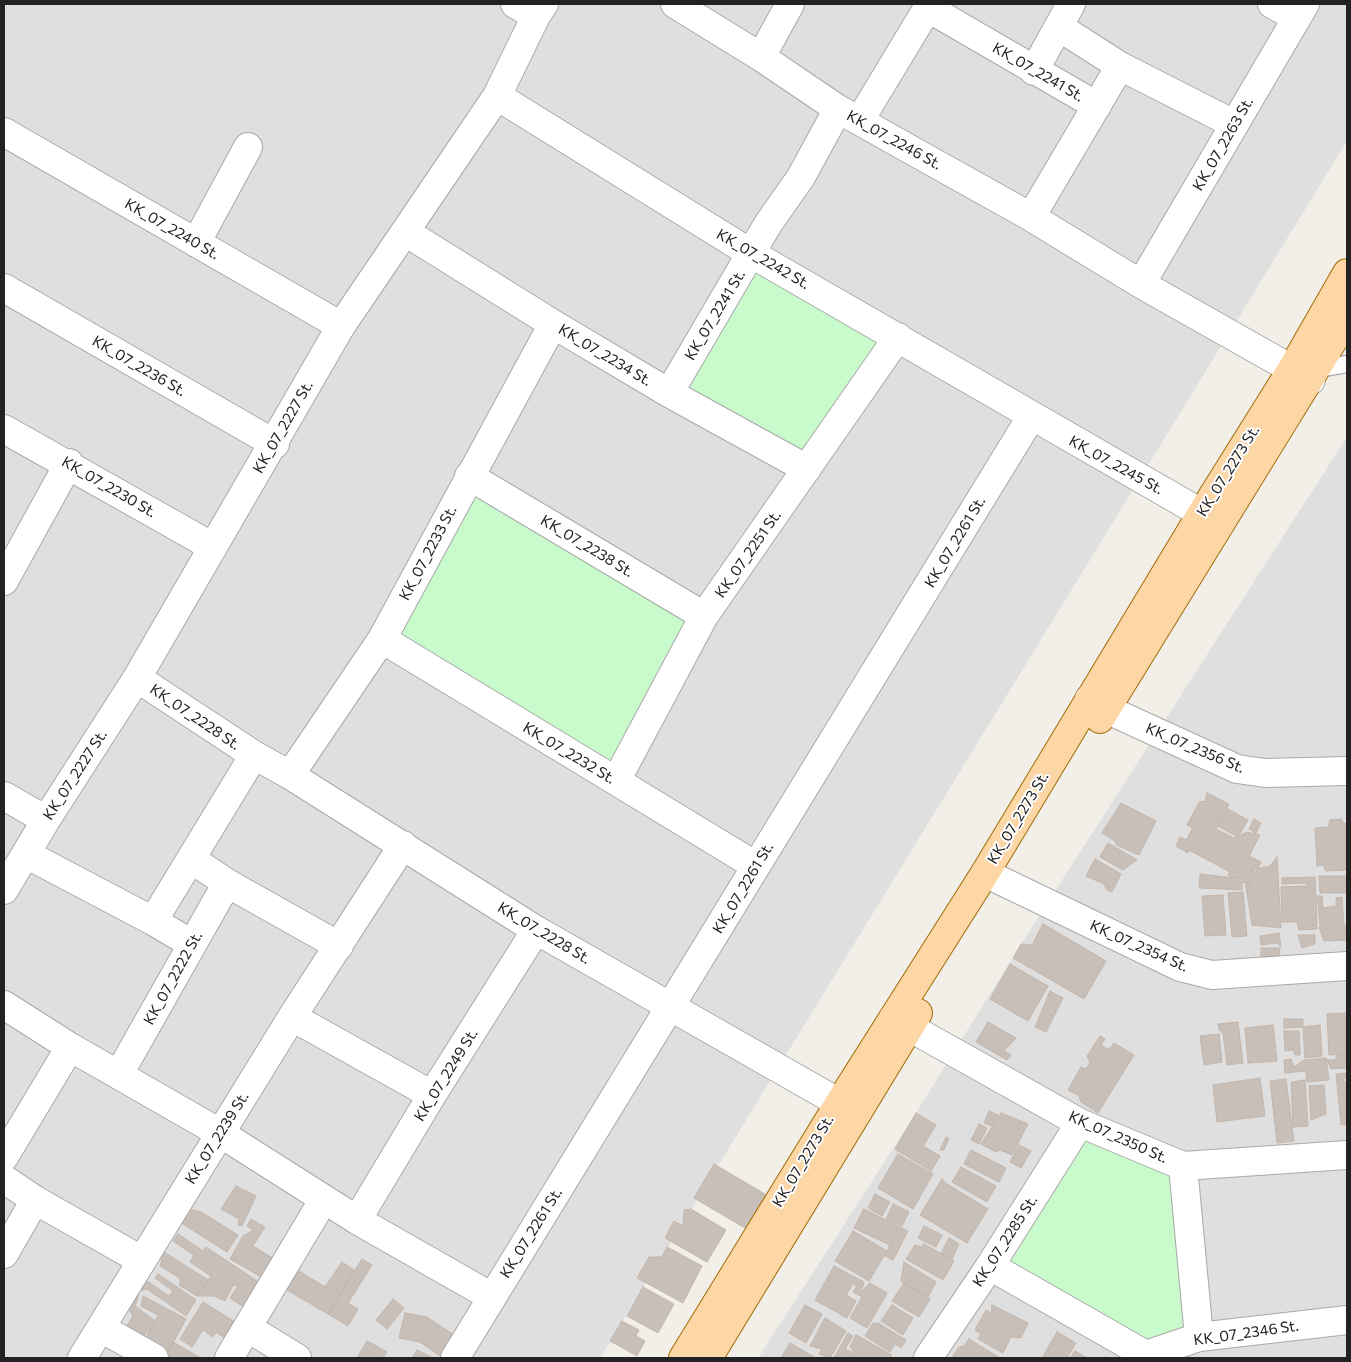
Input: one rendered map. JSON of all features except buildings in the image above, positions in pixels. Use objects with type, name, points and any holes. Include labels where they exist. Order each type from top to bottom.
[{"type":"main road","name":"KK_07_2273 St.","points":[[1307,372],[1347,273]]},
{"type":"main road","name":"KK_07_2273 St.","points":[[683,1358],[848,1108],[992,877],[1211,518],[1307,372],[1347,318]]},
{"type":"main road","name":"KK_07_2273 St.","points":[[708,1358],[848,1108]]},
{"type":"street","name":"KK_07_2246 St.","points":[[675,4],[849,114],[1031,217],[1141,284],[1307,372]]},
{"type":"street","points":[[761,57],[790,4]]},
{"type":"street","points":[[1272,4],[1301,11]]},
{"type":"street","name":"KK_07_2241 St.","points":[[669,393],[780,206],[929,6],[1034,71],[1097,106]]},
{"type":"street","name":"KK_07_2227 St.","points":[[4,890],[46,820],[137,678],[275,444],[341,326],[407,233],[497,96],[532,8]]},
{"type":"street","name":"KK_07_2263 St.","points":[[1141,284],[1301,11]]},
{"type":"street","points":[[1034,71],[1065,15],[1120,66],[1234,124]]},
{"type":"street","points":[[1031,217],[1120,66]]},
{"type":"street","name":"KK_07_2242 St.","points":[[497,96],[752,254],[898,337],[1031,417]]},
{"type":"street","name":"KK_07_2240 St.","points":[[4,132],[341,326]]},
{"type":"street","points":[[196,243],[248,147]]},
{"type":"street","name":"KK_07_2234 St.","points":[[407,233],[553,324],[669,393],[807,469]]},
{"type":"street","name":"KK_07_2236 St.","points":[[4,288],[275,444]]},
{"type":"street","name":"KK_07_2233 St.","points":[[290,775],[382,639],[553,324]]},
{"type":"street","name":"KK_07_2251 St.","points":[[616,782],[704,616],[898,337]]},
{"type":"street","name":"KK_07_2245 St.","points":[[1031,417],[1211,518]]},
{"type":"street","name":"KK_07_2261 St.","points":[[455,1358],[1031,417]]},
{"type":"street","name":"KK_07_2230 St.","points":[[4,428],[213,547]]},
{"type":"street","points":[[6,572],[69,464]]},
{"type":"street","name":"KK_07_2238 St.","points":[[469,476],[704,616]]},
{"type":"street","name":"KK_07_2232 St.","points":[[382,639],[756,866]]},
{"type":"street","name":"KK_07_2228 St.","points":[[137,678],[254,755],[290,775],[536,930],[848,1108]]},
{"type":"street","name":"KK_07_2356 St.","points":[[1097,704],[1244,770],[1265,773],[1347,771]]},
{"type":"street","name":"KK_07_2228 St.","points":[[153,920],[254,755]]},
{"type":"street","points":[[4,796],[46,820]]},
{"type":"street","name":"KK_07_2239 St.","points":[[82,1358],[292,1017],[402,845]]},
{"type":"street","points":[[26,854],[153,920],[192,944]]},
{"type":"street","points":[[191,859],[227,883],[339,946]]},
{"type":"street","name":"KK_07_2354 St.","points":[[992,877],[1180,967],[1212,975],[1347,966]]},
{"type":"street","name":"KK_07_2222 St.","points":[[119,1074],[227,883]]},
{"type":"street","name":"KK_07_2249 St.","points":[[357,1220],[432,1095],[536,930]]},
{"type":"street","points":[[4,1005],[70,1047],[220,1133],[357,1220],[492,1297]]},
{"type":"street","points":[[292,1017],[432,1095]]},
{"type":"street","name":"KK_07_2350 St.","points":[[902,1022],[1080,1123],[1183,1166],[1347,1155]]},
{"type":"street","points":[[4,1157],[70,1047]]},
{"type":"street","name":"KK_07_2285 St.","points":[[928,1358],[990,1266],[1080,1123]]},
{"type":"street","points":[[1183,1166],[1199,1337]]},
{"type":"street","points":[[4,1179],[35,1200],[141,1260]]},
{"type":"street","points":[[229,1358],[324,1199]]},
{"type":"street","points":[[4,1254],[35,1200]]},
{"type":"street","name":"KK_07_2346 St.","points":[[990,1266],[1146,1356],[1199,1337],[1347,1320]]},
{"type":"street","points":[[101,1328],[154,1358]]},
{"type":"street","points":[[248,1328],[294,1357]]},
{"type":"lane","points":[[1307,372],[1347,364]]},
{"type":"shaded area","points":[[4,4],[1347,4],[1347,141],[600,1358],[4,1358]]},
{"type":"shaded area","points":[[1347,437],[1347,1358],[758,1358],[916,1113],[1021,944]]},
{"type":"green space","points":[[752,254],[898,337],[807,469],[669,393]]},
{"type":"green space","points":[[469,476],[704,616],[616,781],[382,639]]},
{"type":"green space","points":[[1080,1123],[1183,1166],[1199,1337],[1146,1355],[990,1266]]}]
